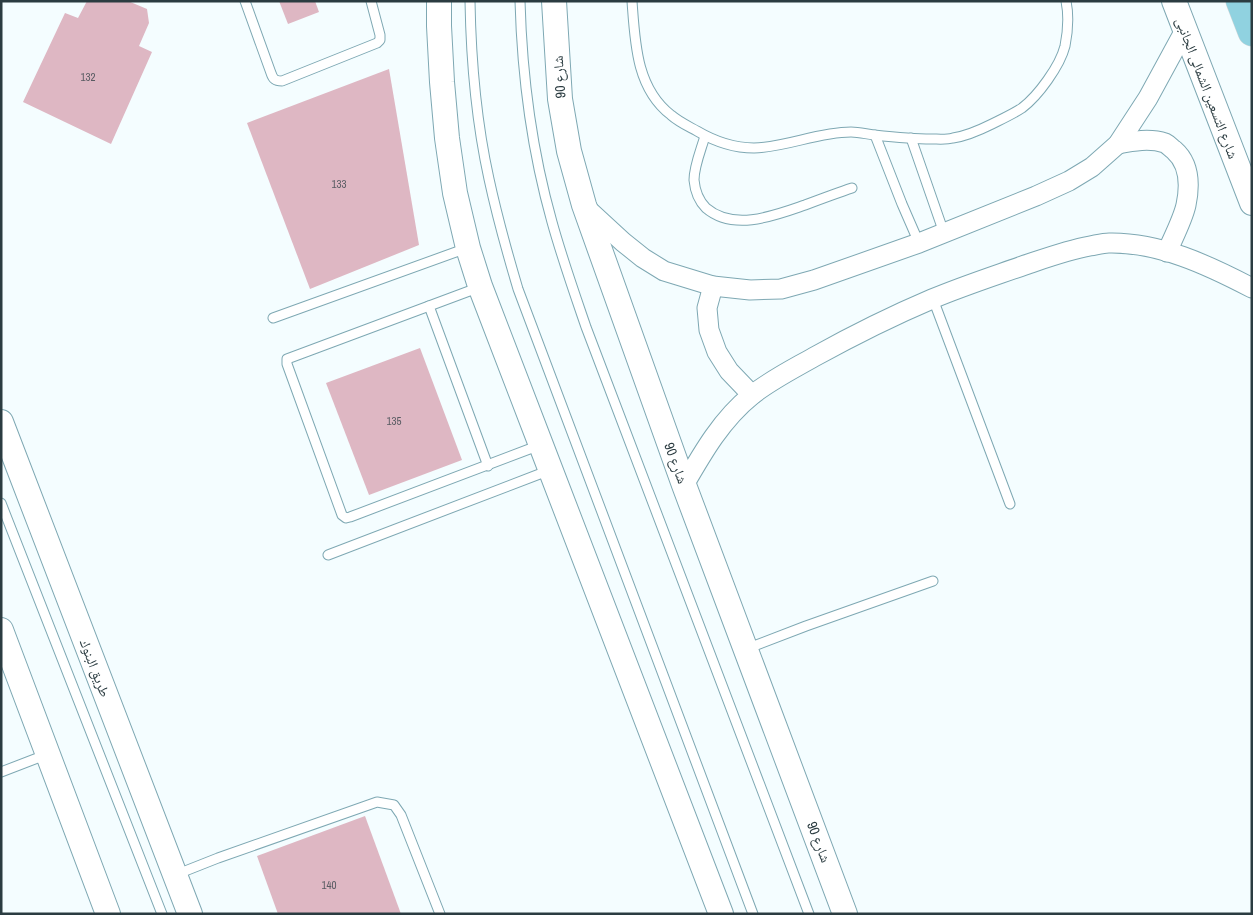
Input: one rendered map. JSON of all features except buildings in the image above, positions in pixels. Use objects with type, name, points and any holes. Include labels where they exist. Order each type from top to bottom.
[{"type":"main road","points":[[1240,1],[1252,32]]},
{"type":"street","points":[[439,1],[442,82],[447,138],[455,193],[468,248],[480,286],[721,914]]},
{"type":"street","name":"شارع 90","points":[[554,1],[560,99],[568,151],[584,205],[684,485],[845,914]]},
{"type":"street","name":"شارع التسعين الشمالى الجانبى","points":[[1174,1],[1252,203]]},
{"type":"street","points":[[584,205],[623,242],[643,258],[664,271],[713,286],[750,290],[781,289],[814,280],[919,243],[1036,196],[1069,181],[1092,167],[1118,144],[1148,98],[1185,30]]},
{"type":"street","points":[[1118,144],[1139,141],[1155,141],[1167,144],[1179,154],[1186,168],[1189,186],[1186,206],[1167,252]]},
{"type":"street","points":[[684,485],[700,456],[723,423],[752,395],[782,375],[838,344],[933,298],[968,284],[1033,262],[1107,242],[1140,245],[1167,252],[1199,263],[1252,288]]},
{"type":"street","points":[[713,286],[707,308],[709,330],[717,352],[728,371],[752,395]]},
{"type":"street","name":"طريق البنوك","points":[[1,422],[190,914]]},
{"type":"street","points":[[1,630],[49,753],[108,914]]},
{"type":"lane","points":[[244,1],[273,78],[282,82],[377,44],[380,40],[380,35],[371,1]]},
{"type":"lane","points":[[470,1],[472,65],[488,178],[518,289],[754,914]]},
{"type":"lane","points":[[520,1],[530,114],[539,168],[567,273],[809,914]]},
{"type":"lane","points":[[632,1],[638,58],[643,78],[650,93],[671,116],[705,136],[743,148],[783,144],[851,132],[911,138],[953,139],[979,131],[1023,107],[1046,83],[1064,48],[1068,29],[1066,1]]},
{"type":"lane","points":[[875,135],[919,243]]},
{"type":"lane","points":[[705,136],[694,179],[696,192],[701,203],[711,212],[726,218],[750,220],[779,214],[852,188]]},
{"type":"lane","points":[[911,138],[944,233]]},
{"type":"lane","points":[[273,318],[468,248]]},
{"type":"lane","points":[[480,286],[287,359],[287,364],[342,515],[346,518],[350,517],[541,445]]},
{"type":"lane","points":[[933,298],[1010,504]]},
{"type":"lane","points":[[429,306],[488,466]]},
{"type":"lane","points":[[328,555],[550,470]]},
{"type":"lane","points":[[1,503],[162,914]]},
{"type":"lane","points":[[746,649],[934,581]]},
{"type":"lane","points":[[1,772],[49,753]]},
{"type":"lane","points":[[175,875],[377,802],[394,805],[401,815],[440,914]]}]
